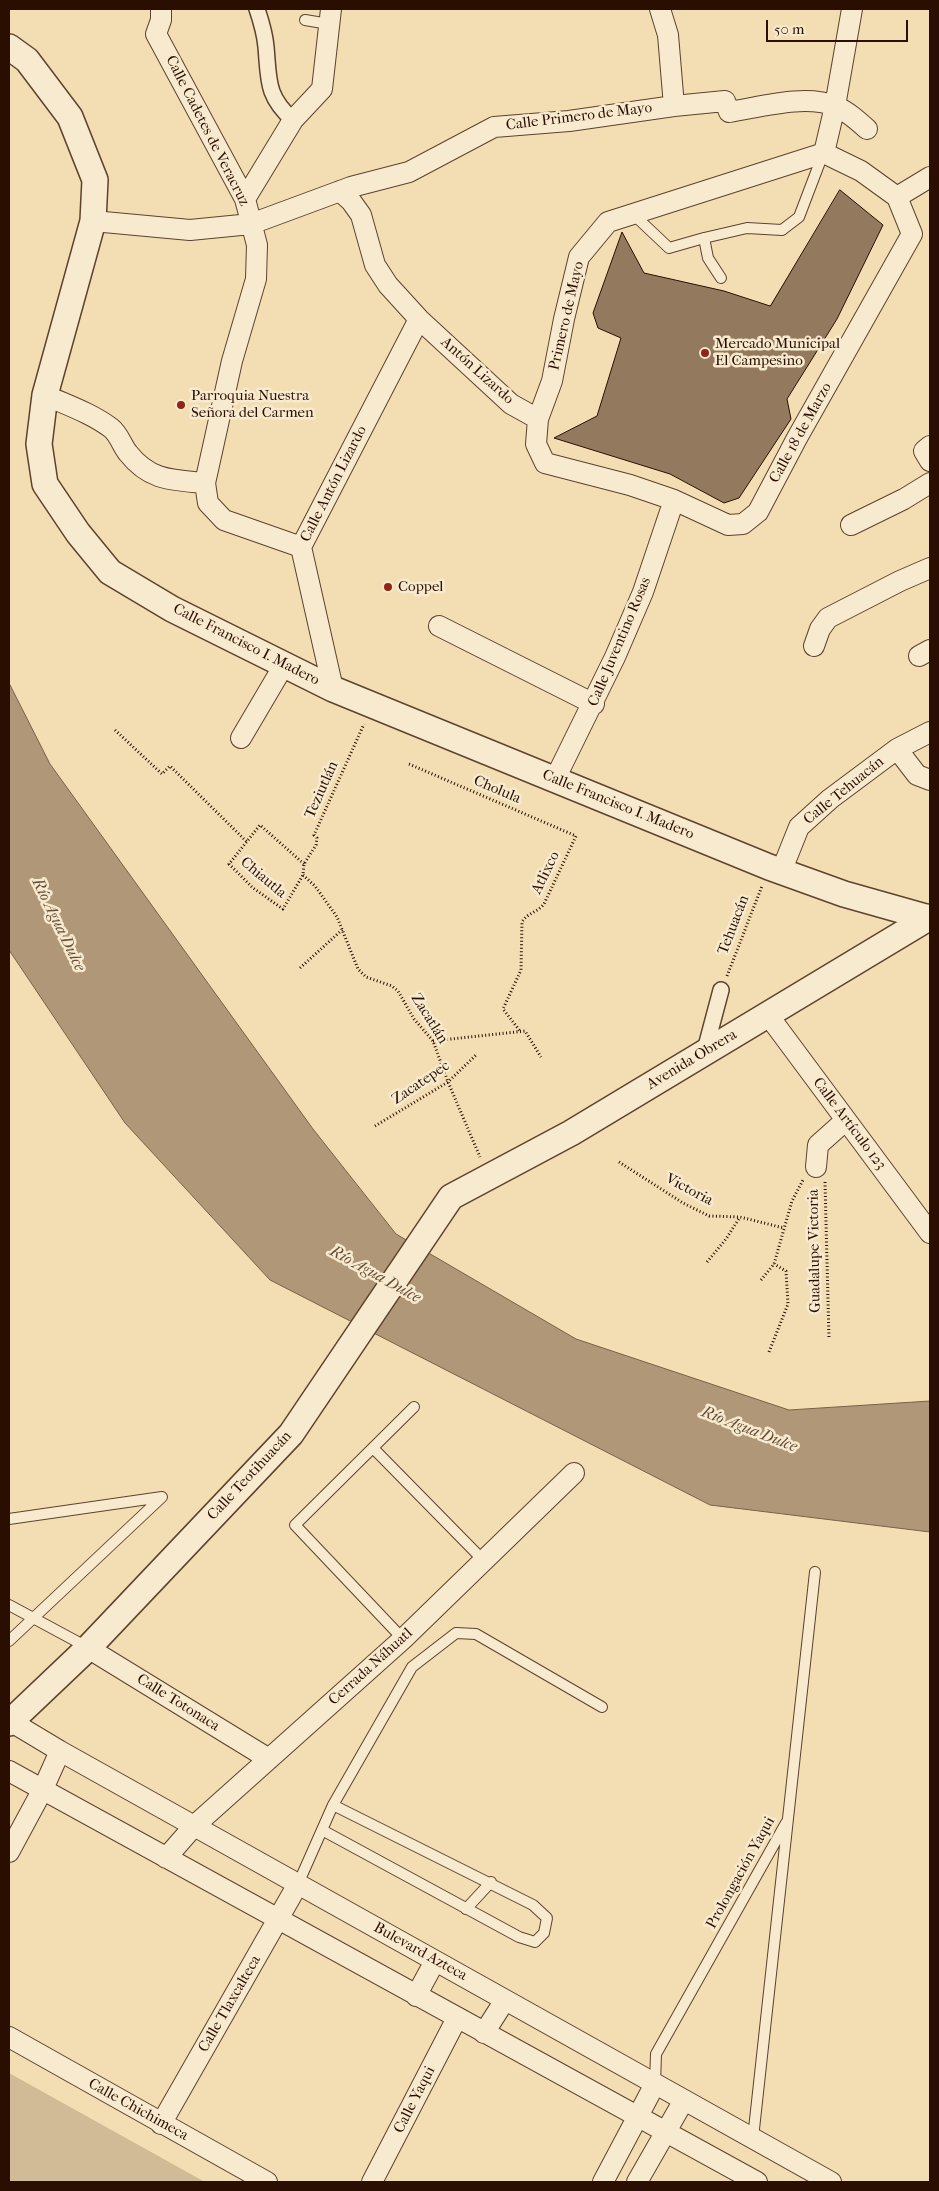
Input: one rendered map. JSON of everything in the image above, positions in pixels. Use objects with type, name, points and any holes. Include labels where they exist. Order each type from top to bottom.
[{"type":"street","name":"Calle Cadetes de Veracruz","points":[[161,9],[161,20],[156,34],[245,199],[257,245],[256,279],[232,361],[205,483],[208,504],[224,520],[301,547]]},
{"type":"street","points":[[257,9],[266,45],[269,86],[280,108],[293,120]]},
{"type":"street","points":[[660,9],[668,34],[674,106]]},
{"type":"street","points":[[852,9],[835,106],[824,153],[861,171],[897,197],[930,177]]},
{"type":"street","points":[[245,199],[293,120],[322,88],[330,17]]},
{"type":"street","name":"Calle Francisco I. Madero","points":[[9,48],[26,60],[70,117],[95,180],[93,221],[45,395],[39,444],[45,484],[78,534],[110,572],[172,609],[333,689],[775,870],[852,897],[930,917]]},
{"type":"street","name":"Calle Primero de Mayo","points":[[93,221],[190,230],[251,224],[340,191],[409,172],[494,127],[569,121],[674,106],[725,101],[729,112],[808,100],[835,106]]},
{"type":"street","points":[[835,106],[852,116],[867,129]]},
{"type":"street","name":"Primero de Mayo","points":[[674,500],[630,485],[545,463],[536,444],[538,419],[552,381],[579,257],[608,222],[824,153]]},
{"type":"street","name":"Antón Lizardo","points":[[340,191],[352,201],[362,214],[375,265],[388,285],[419,319],[511,404],[538,419]]},
{"type":"street","name":"Calle 18 de Marzo","points":[[674,500],[728,524],[743,524],[758,512],[797,438],[912,234],[897,197]]},
{"type":"street","name":"Calle Antón Lizardo","points":[[333,689],[301,547],[419,319]]},
{"type":"street","points":[[45,395],[90,414],[113,429],[129,454],[144,470],[164,480],[205,483]]},
{"type":"street","points":[[851,524],[904,499],[930,483]]},
{"type":"street","name":"Calle Juventino Rosas","points":[[555,779],[594,704],[643,592],[674,500]]},
{"type":"street","points":[[814,646],[820,629],[828,618],[900,581],[930,568]]},
{"type":"street","points":[[439,626],[594,704]]},
{"type":"street","points":[[241,738],[284,665]]},
{"type":"street","name":"Calle Tehuacán","points":[[775,870],[799,827],[830,799],[897,749],[930,732]]},
{"type":"street","points":[[897,749],[917,775],[930,780]]},
{"type":"street","name":"Avenida Obrera","points":[[450,1197],[571,1133],[930,917]]},
{"type":"street","points":[[704,1054],[721,990]]},
{"type":"street","name":"Calle Artículo 123","points":[[768,1015],[930,1233]]},
{"type":"street","points":[[816,1167],[818,1145],[846,1120]]},
{"type":"street","name":"Calle Teotihuacán","points":[[9,1721],[88,1648],[291,1434],[450,1197]]},
{"type":"street","name":"Cerrada Náhuatl","points":[[166,1858],[194,1826],[403,1639],[574,1474]]},
{"type":"street","name":"Calle Totonaca","points":[[88,1648],[268,1759]]},
{"type":"street","name":"Bulevard Azteca","points":[[9,1721],[831,2182]]},
{"type":"street","points":[[9,1852],[43,1790],[60,1751]]},
{"type":"street","points":[[9,1770],[416,1996],[757,2182]]},
{"type":"street","name":"Calle Tlaxcalteca","points":[[161,2124],[298,1884]]},
{"type":"street","points":[[416,1996],[436,1961]]},
{"type":"street","points":[[484,2033],[505,2000]]},
{"type":"street","name":"Calle Yaqui","points":[[372,2182],[457,2018]]},
{"type":"street","name":"Calle Chichimeca","points":[[9,2037],[267,2182]]},
{"type":"street","points":[[603,2182],[655,2084]]},
{"type":"street","points":[[637,2182],[684,2100]]},
{"type":"lane","points":[[305,20],[330,17]]},
{"type":"lane","points":[[633,214],[669,248],[747,228],[782,230],[799,217],[824,153]]},
{"type":"lane","points":[[704,238],[708,258],[721,278]]},
{"type":"lane","points":[[403,1639],[295,1525],[414,1407]]},
{"type":"lane","points":[[373,1448],[484,1561]]},
{"type":"lane","points":[[9,1519],[162,1497],[9,1641]]},
{"type":"lane","name":"Prolongación Yaqui","points":[[655,2084],[656,2054],[788,1818],[816,1572]]},
{"type":"lane","points":[[9,1605],[88,1648]]},
{"type":"lane","points":[[298,1884],[333,1805],[412,1667],[456,1633],[476,1634],[602,1707]]},
{"type":"lane","points":[[322,1830],[519,1937],[535,1942],[544,1933],[547,1918],[533,1905],[491,1882],[333,1805]]},
{"type":"lane","points":[[753,2138],[788,1818]]},
{"type":"lane","points":[[466,1909],[491,1882]]},
{"type":"path","name":"Teziutlán","points":[[283,909],[303,875],[304,864],[316,844],[317,838],[314,835],[372,705]]},
{"type":"path","points":[[115,730],[162,774],[170,766],[246,842],[260,825],[304,864]]},
{"type":"path","name":"Cholula","points":[[409,764],[576,836]]},
{"type":"path","name":"Atlixco","points":[[520,1031],[503,1009],[521,970],[522,922],[530,914],[538,911],[544,904],[576,836]]},
{"type":"path","name":"Chiautla","points":[[246,842],[229,864],[253,888],[283,909]]},
{"type":"path","name":"Tehuacán","points":[[721,990],[775,870]]},
{"type":"path","name":"Zacatlán","points":[[303,875],[315,886],[332,909],[343,929],[358,969],[366,977],[392,986],[398,991],[414,1019],[433,1041],[479,1157],[491,1175]]},
{"type":"path","points":[[300,968],[343,929]]},
{"type":"path","points":[[433,1041],[525,1031],[542,1057]]},
{"type":"path","name":"Zacatepec","points":[[376,1126],[448,1082],[476,1055]]},
{"type":"path","name":"Victoria","points":[[619,1162],[684,1203],[709,1216],[740,1217],[784,1228]]},
{"type":"path","points":[[762,1280],[774,1264],[792,1201],[804,1178],[816,1167]]},
{"type":"path","name":"Guadalupe Victoria","points":[[816,1167],[825,1173],[829,1339]]},
{"type":"path","points":[[707,1262],[726,1239],[740,1217]]},
{"type":"path","points":[[769,1352],[788,1304],[786,1271],[774,1264]]},
{"type":"shaded area","points":[[9,2073],[205,2182],[9,2182]]},
{"type":"water","name":"Río Agua Dulce","points":[[9,683],[50,764],[313,1129],[396,1234],[576,1339],[789,1410],[930,1401],[930,1532],[710,1505],[270,1280],[125,1123],[9,950]]},
{"type":"building","name":"Mercado Municipal El Campesino","points":[[840,190],[883,225],[837,319],[787,399],[791,419],[739,498],[724,503],[670,474],[554,438],[597,416],[621,338],[598,328],[593,313],[622,232],[644,273],[724,291],[770,306]]},
{"type":"place","name":"Mercado Municipal El Campesino","points":[[705,353]]},
{"type":"place","name":"Parroquia Nuestra Señora del Carmen","points":[[181,405]]},
{"type":"place","name":"Coppel","points":[[388,587]]}]
